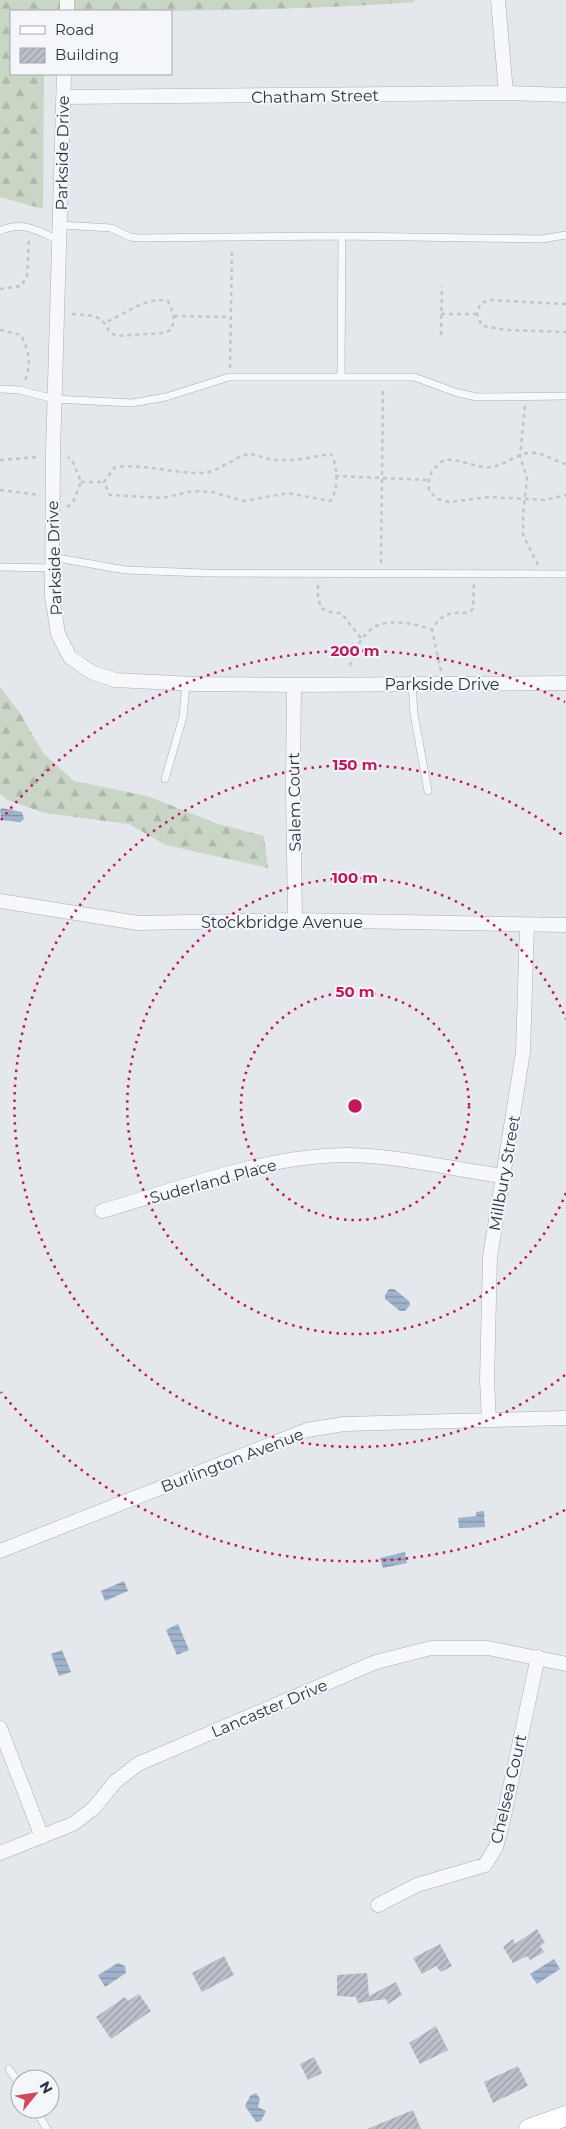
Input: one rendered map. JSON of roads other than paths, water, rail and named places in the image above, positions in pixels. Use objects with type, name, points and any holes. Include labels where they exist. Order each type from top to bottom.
[{"type":"street","points":[[498,0],[506,93]]},
{"type":"street","name":"Parkside Drive","points":[[64,75],[61,225],[54,399],[52,596],[58,634],[70,657],[91,672],[115,680],[186,684],[566,684]]},
{"type":"street","name":"Chatham Street","points":[[63,97],[506,93],[566,95]]},
{"type":"street","name":"Salem Court","points":[[294,685],[292,787],[296,920]]},
{"type":"street","name":"Stockbridge Avenue","points":[[0,900],[138,923],[296,920],[566,925]]},
{"type":"street","name":"Millbury Street","points":[[489,1420],[487,1380],[490,1257],[523,1052],[526,925]]},
{"type":"street","name":"Suderland Place","points":[[102,1212],[254,1167],[309,1158],[348,1155],[395,1159],[503,1176]]},
{"type":"street","name":"Burlington Avenue","points":[[0,1551],[307,1430],[344,1424],[566,1418]]},
{"type":"street","name":"Lancaster Drive","points":[[0,1853],[73,1824],[94,1808],[115,1782],[138,1764],[376,1662],[431,1648],[488,1648],[566,1664]]},
{"type":"street","name":"Chelsea Court","points":[[378,1905],[417,1885],[485,1865],[496,1848],[538,1657]]},
{"type":"street","points":[[0,1728],[42,1837]]},
{"type":"street","points":[[529,2129],[566,2116]]},
{"type":"lane","points":[[61,225],[111,228],[139,238],[342,236],[542,239],[566,235]]},
{"type":"lane","points":[[0,231],[15,226],[29,226],[60,241]]},
{"type":"lane","points":[[341,377],[342,236]]},
{"type":"lane","points":[[0,389],[20,390],[54,399],[132,403],[152,401],[229,377],[414,377],[458,393],[477,397],[566,396]]},
{"type":"lane","points":[[0,567],[52,562],[125,570],[381,574],[566,574]]},
{"type":"lane","points":[[165,779],[183,716],[186,684]]},
{"type":"lane","points":[[412,684],[414,714],[428,790]]},
{"type":"water","points":[[2,808],[22,812],[24,819],[20,822],[1,820],[0,810]]},
{"type":"water","points":[[389,1289],[394,1289],[409,1301],[410,1305],[405,1311],[400,1311],[385,1299]]},
{"type":"water","points":[[484,1511],[485,1527],[459,1528],[458,1518],[476,1516],[476,1512]]},
{"type":"water","points":[[405,1552],[407,1563],[383,1568],[380,1558]]},
{"type":"water","points":[[124,1581],[128,1591],[105,1601],[101,1591]]},
{"type":"water","points":[[178,1624],[189,1650],[177,1655],[166,1630]]},
{"type":"water","points":[[62,1650],[71,1672],[59,1676],[51,1654]]},
{"type":"water","points":[[554,1959],[560,1969],[537,1984],[530,1974]]},
{"type":"water","points":[[118,1963],[125,1966],[126,1973],[105,1987],[98,1975]]},
{"type":"water","points":[[256,2093],[260,2099],[258,2107],[266,2111],[261,2121],[256,2122],[245,2106],[250,2096]]}]
